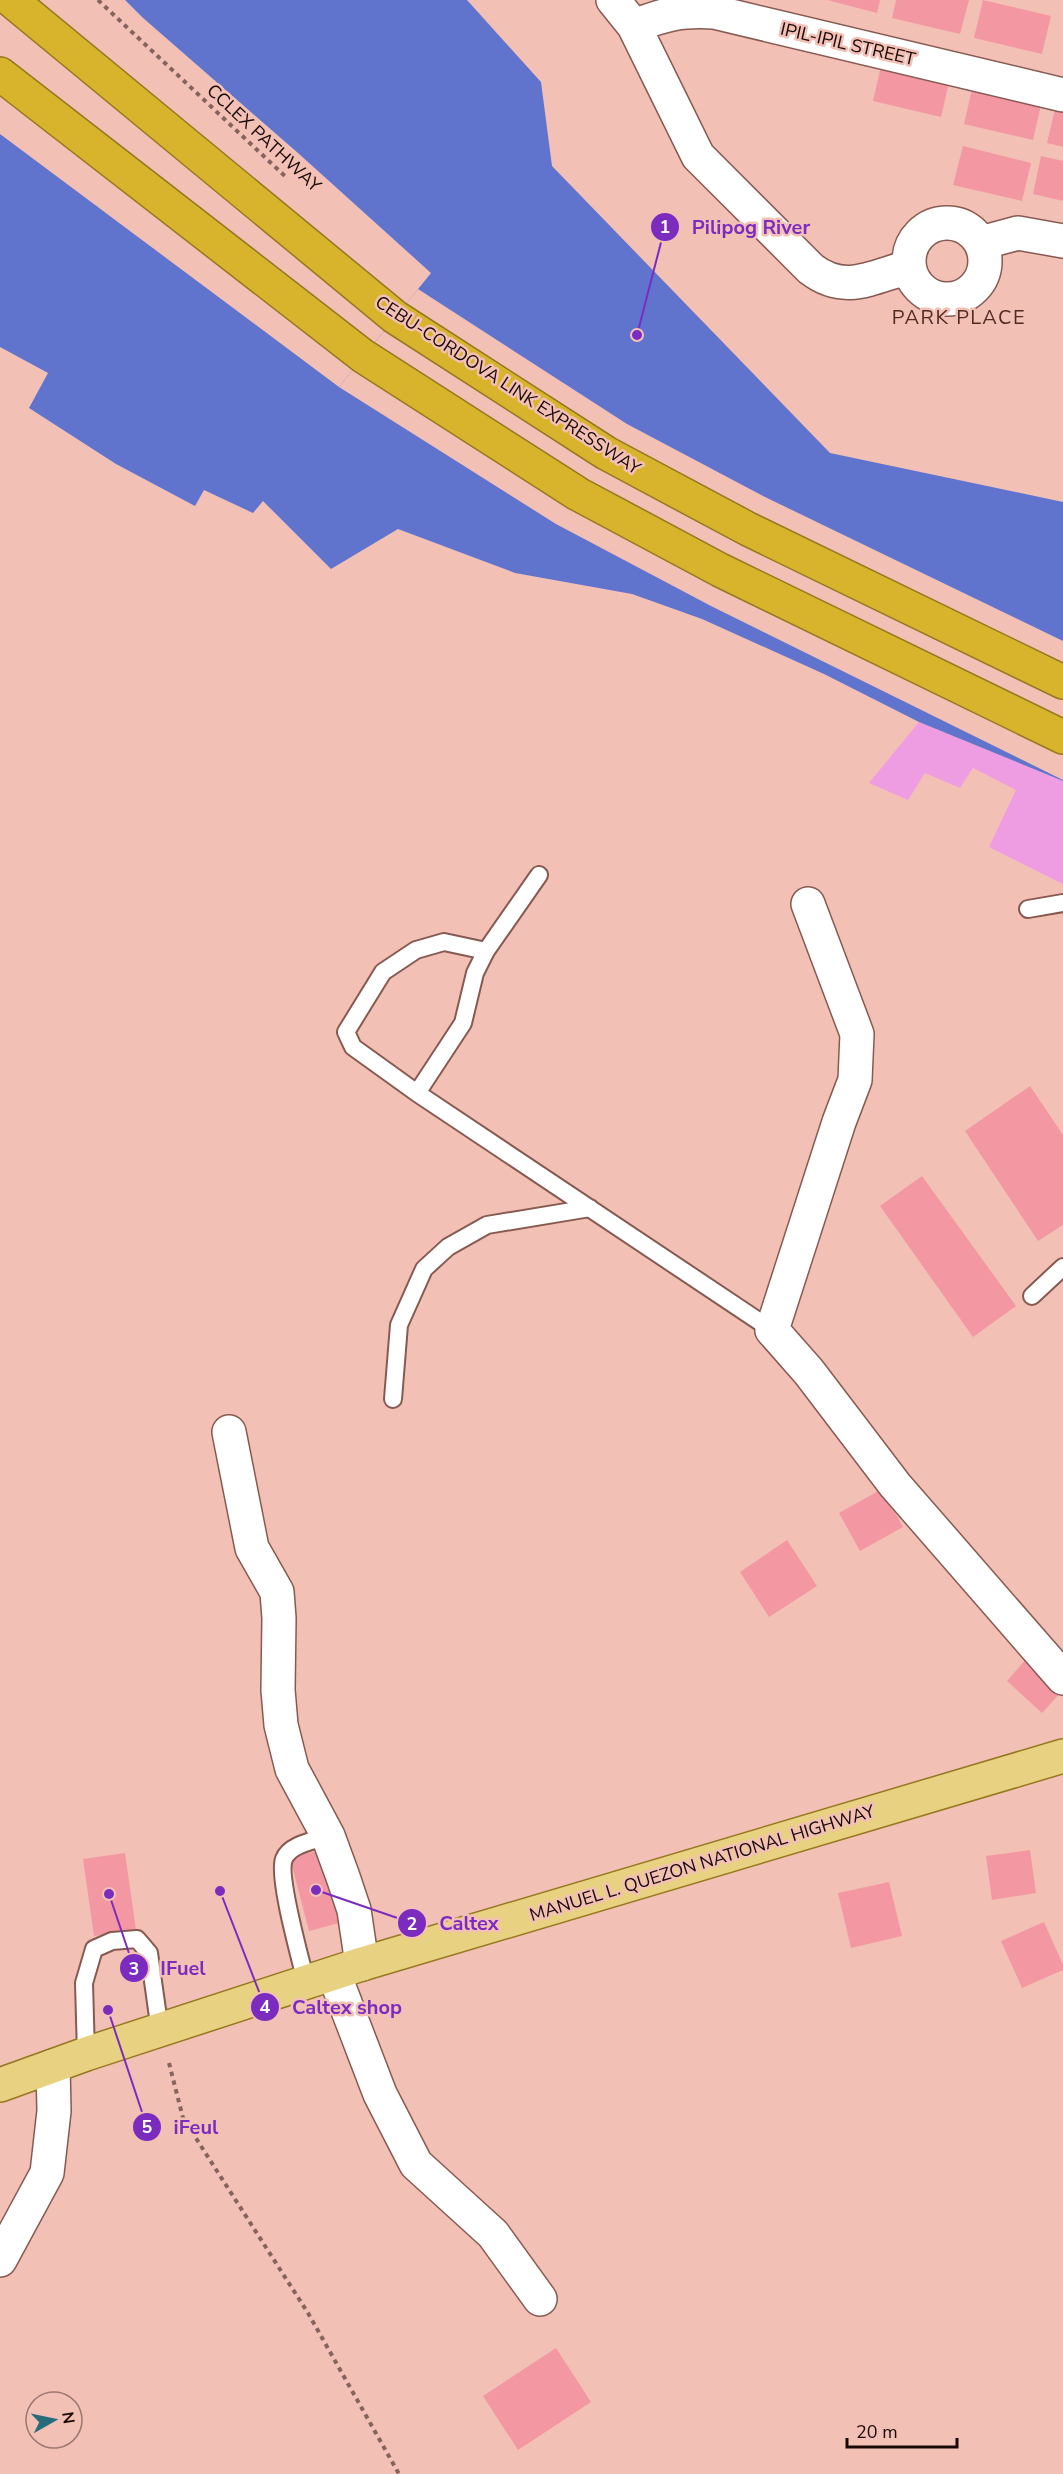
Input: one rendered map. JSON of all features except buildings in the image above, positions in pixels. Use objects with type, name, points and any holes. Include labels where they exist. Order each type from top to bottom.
[{"type":"highway","name":"CEBU-CORDOVA LINK EXPRESSWAY","points":[[11,0],[395,317],[606,453],[748,529],[1063,682]]},
{"type":"highway","points":[[0,74],[363,356],[578,494],[720,570],[1063,737]]},
{"type":"main road","name":"MANUEL L. QUEZON NATIONAL HIGHWAY","points":[[0,2085],[86,2054],[334,1973],[1063,1756]]},
{"type":"street","points":[[612,0],[634,26],[698,156],[811,269],[825,280],[849,284],[909,267]]},
{"type":"street","name":"IPIL-IPIL STREET","points":[[634,26],[661,15],[686,10],[714,12],[1063,95]]},
{"type":"street","points":[[955,223],[974,234],[981,243],[985,254],[982,275],[977,285],[959,297],[948,299],[927,294],[912,277],[909,255],[913,243],[920,233],[930,226],[955,223]]},
{"type":"street","points":[[981,243],[1018,233],[1063,241]]},
{"type":"street","points":[[808,904],[857,1034],[855,1080],[839,1122],[772,1330],[809,1372],[895,1485],[1063,1678]]},
{"type":"street","points":[[229,1432],[252,1548],[277,1592],[278,1690],[281,1725],[292,1769],[328,1836],[354,1910],[334,1973],[380,2094],[417,2164],[493,2234],[540,2300]]},
{"type":"street","points":[[0,2260],[47,2173],[54,2111],[53,2066]]},
{"type":"lane","points":[[417,1093],[464,1023],[475,973],[486,951],[539,875]]},
{"type":"lane","points":[[1028,909],[1063,903]]},
{"type":"lane","points":[[486,951],[444,942],[416,950],[383,972],[346,1032],[353,1047],[417,1093],[772,1330]]},
{"type":"lane","points":[[393,1399],[399,1325],[424,1269],[448,1247],[487,1225],[590,1208]]},
{"type":"lane","points":[[1032,1296],[1063,1267]]},
{"type":"lane","points":[[328,1836],[292,1849],[283,1860],[283,1879],[334,1973]]},
{"type":"lane","points":[[86,2054],[84,1983],[94,1950],[112,1941],[137,1939],[149,1953],[160,2031]]},
{"type":"path","name":"CCLEX PATHWAY","points":[[98,0],[292,183]]},
{"type":"path","points":[[160,2031],[183,2118],[308,2313],[399,2474]]},
{"type":"shaded area","points":[[919,722],[1063,781],[1063,884],[989,847],[1016,790],[973,768],[960,788],[925,773],[908,800],[869,783]]},
{"type":"water","points":[[125,0],[467,0],[541,82],[552,166],[830,453],[1063,502],[1063,781],[919,722],[824,674],[702,619],[632,594],[515,573],[398,529],[331,569],[263,501],[253,513],[204,490],[195,506],[116,464],[29,408],[48,373],[0,347],[0,134],[339,387],[431,273]]},
{"type":"pier","points":[[418,289],[627,424],[765,497],[1063,641],[1063,780],[711,606],[556,524],[339,387]]},
{"type":"place","name":"Pilipog River","points":[[637,335]]},
{"type":"place","name":"Caltex","points":[[316,1890]]},
{"type":"place","name":"Caltex shop","points":[[220,1891]]},
{"type":"place","name":"IFuel","points":[[109,1894]]},
{"type":"place","name":"iFeul","points":[[108,2010]]},
{"type":"district","name":"PARK PLACE","points":[[959,317]]}]
